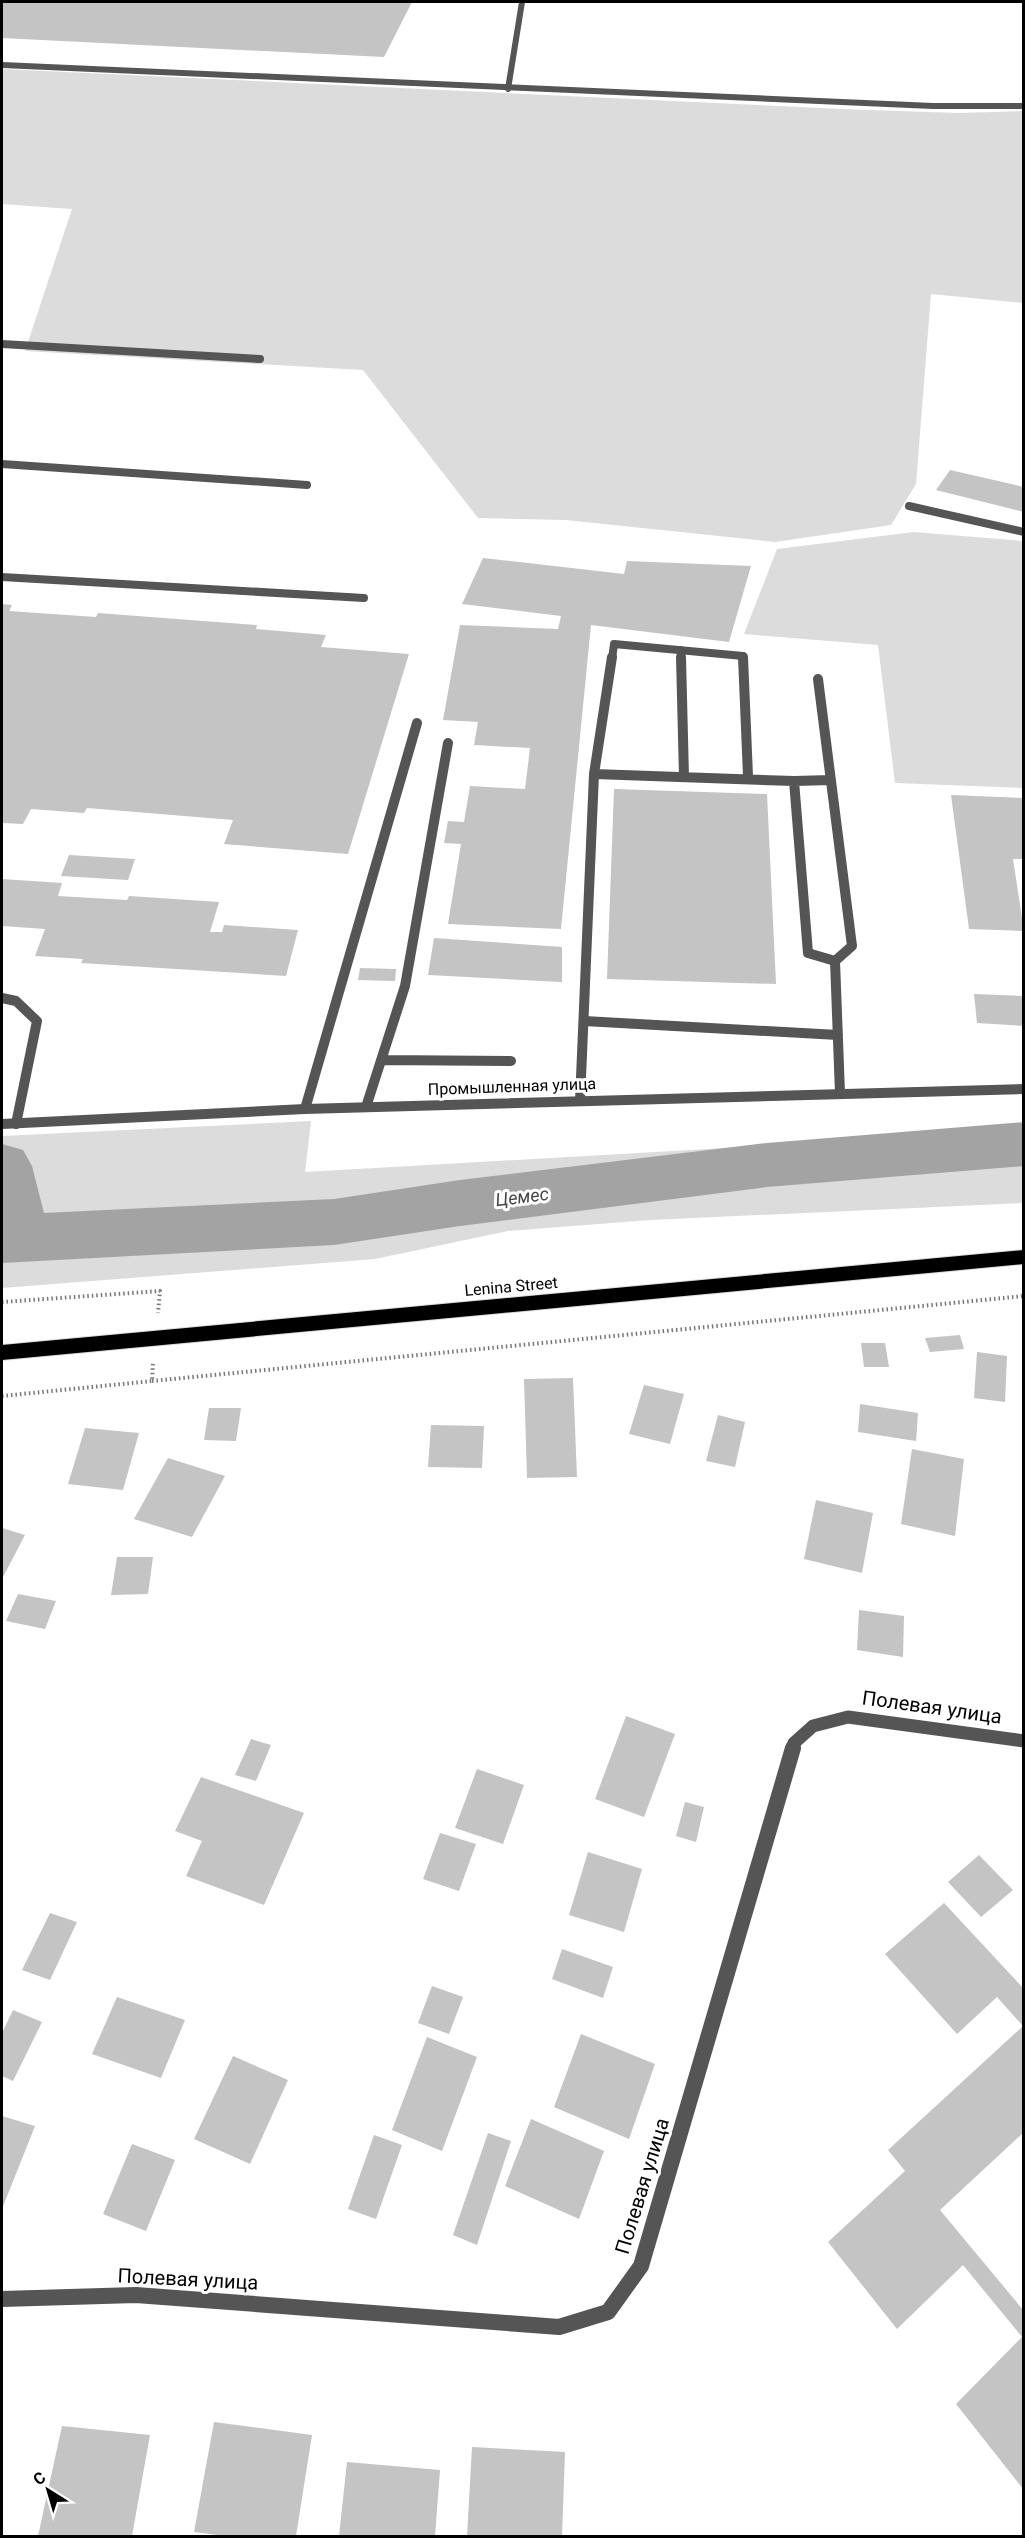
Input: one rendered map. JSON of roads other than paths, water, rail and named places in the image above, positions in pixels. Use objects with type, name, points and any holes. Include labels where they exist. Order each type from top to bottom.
[{"type":"highway","name":"Lenina Street","points":[[2,1353],[1023,1257]]},
{"type":"street","points":[[507,89],[522,2]]},
{"type":"street","points":[[2,65],[507,89],[933,106],[1023,106]]},
{"type":"street","points":[[2,344],[260,358]]},
{"type":"street","points":[[2,464],[307,484]]},
{"type":"street","points":[[909,506],[1023,532]]},
{"type":"street","points":[[2,577],[364,598]]},
{"type":"street","points":[[580,1101],[594,774],[614,644],[743,656],[748,776]]},
{"type":"street","points":[[681,650],[684,777]]},
{"type":"street","points":[[818,679],[852,946],[835,961]]},
{"type":"street","points":[[305,1109],[417,723]]},
{"type":"street","points":[[366,1107],[405,986],[448,743]]},
{"type":"street","points":[[594,774],[794,781],[831,780]]},
{"type":"street","points":[[794,781],[808,953],[835,961]]},
{"type":"street","points":[[835,961],[840,1093]]},
{"type":"street","points":[[2,998],[16,1001],[37,1021],[16,1124]]},
{"type":"street","points":[[584,1022],[838,1035]]},
{"type":"street","points":[[381,1060],[511,1060]]},
{"type":"street","name":"Промышленная улица","points":[[2,1124],[305,1109],[1023,1089]]},
{"type":"street","name":"Полевая улица","points":[[2,2299],[136,2295],[559,2327],[608,2312],[641,2266],[794,1743],[813,1726],[848,1717],[1023,1741]]},
{"type":"waterway","name":"Цемес","points":[[2,1239],[334,1222],[460,1203],[767,1165],[1024,1144]]},
{"type":"waterway","name":"Цемес","points":[[2,1166],[19,1238]]}]
